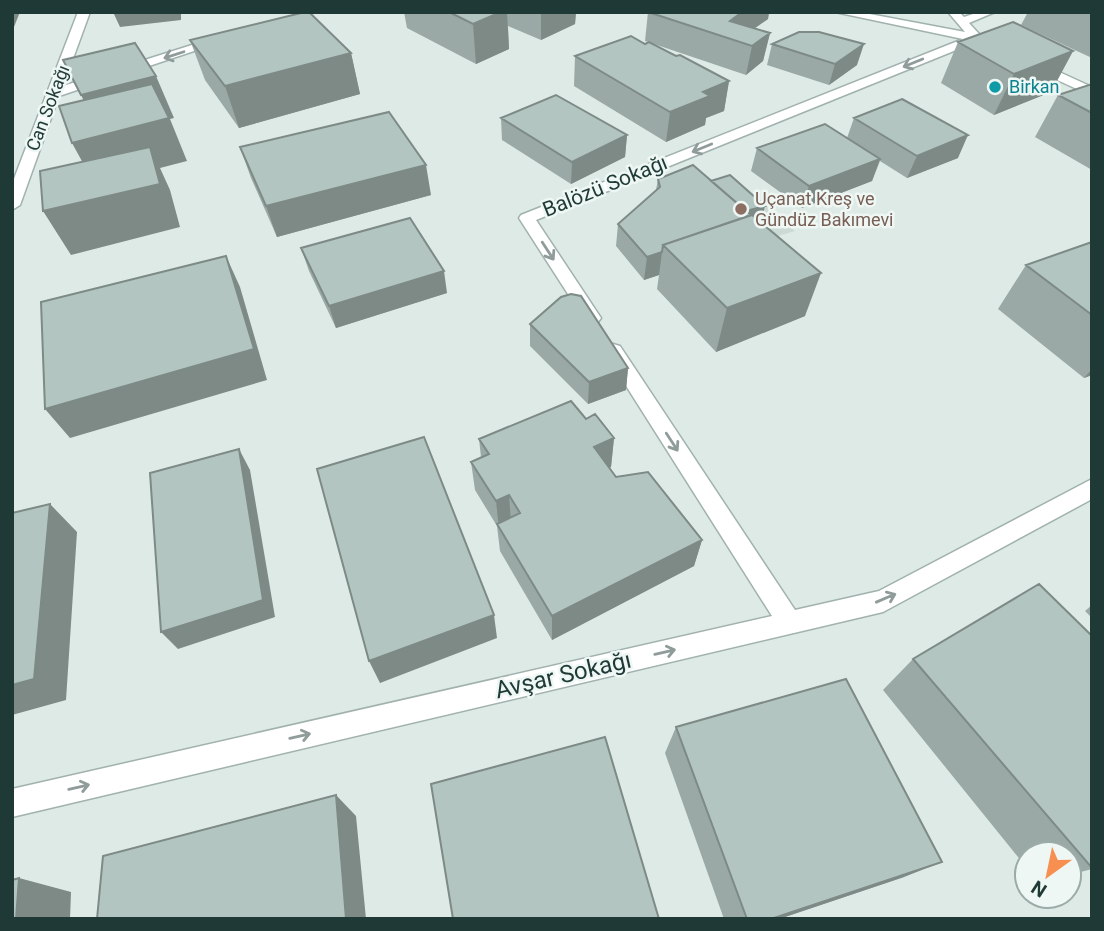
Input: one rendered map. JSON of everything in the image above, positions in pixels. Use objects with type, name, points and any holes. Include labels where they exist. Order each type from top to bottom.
[{"type":"street","name":"Can Sokağı","points":[[12,205],[84,12]]},
{"type":"street","points":[[840,12],[976,38],[999,48]]},
{"type":"street","points":[[958,17],[990,12]]},
{"type":"street","points":[[958,17],[976,38]]},
{"type":"street","points":[[54,93],[233,37]]},
{"type":"street","name":"Balözü Sokağı","points":[[790,623],[527,218],[976,38]]},
{"type":"street","points":[[1022,59],[1092,92]]},
{"type":"street","name":"Avşar Sokağı","points":[[12,803],[883,601],[1092,488]]},
{"type":"shaded area","name":"Uçanat Kreş ve Gündüz Bakımevi","points":[[729,174],[795,231],[751,244],[690,187]]},
{"type":"building","points":[[309,12],[351,53],[225,86],[190,40]]},
{"type":"building","points":[[449,12],[501,12],[473,24]]},
{"type":"building","points":[[648,12],[742,12],[730,21],[770,33],[752,46]]},
{"type":"building","points":[[1013,22],[1073,51],[1014,74],[958,42]]},
{"type":"building","points":[[799,32],[819,32],[864,44],[835,64],[772,44]]},
{"type":"building","points":[[631,36],[645,44],[649,42],[676,56],[680,55],[729,81],[703,92],[710,96],[670,112],[575,56]]},
{"type":"building","points":[[135,43],[156,76],[81,95],[63,60]]},
{"type":"building","points":[[152,84],[169,118],[72,143],[59,106]]},
{"type":"building","points":[[1092,84],[1092,113],[1058,95]]},
{"type":"building","points":[[556,95],[627,135],[572,162],[501,118]]},
{"type":"building","points":[[902,99],[968,135],[917,156],[854,118]]},
{"type":"building","points":[[389,112],[426,165],[266,206],[240,147]]},
{"type":"building","points":[[825,124],[880,159],[809,186],[757,148]]},
{"type":"building","points":[[150,147],[160,184],[43,211],[40,171]]},
{"type":"building","points":[[693,165],[751,215],[663,245],[662,252],[647,257],[618,224],[660,187],[658,179]]},
{"type":"building","points":[[730,175],[765,206],[746,211],[711,181]]},
{"type":"building","points":[[752,215],[821,273],[727,308],[663,245]]},
{"type":"building","points":[[410,218],[444,271],[329,306],[301,248]]},
{"type":"building","points":[[1092,242],[1092,315],[1026,265]]},
{"type":"building","points":[[226,256],[254,349],[45,409],[41,302]]},
{"type":"building","points":[[571,294],[581,296],[628,368],[589,382],[530,324],[561,297]]},
{"type":"building","points":[[571,401],[586,419],[595,414],[614,438],[594,447],[616,477],[648,472],[702,540],[552,616],[497,524],[520,513],[509,495],[496,501],[471,462],[489,454],[479,439]]},
{"type":"building","points":[[424,437],[494,615],[369,661],[317,469]]},
{"type":"building","points":[[239,449],[263,600],[161,632],[150,473]]},
{"type":"building","points":[[50,504],[34,679],[12,685],[12,513]]},
{"type":"building","points":[[1039,584],[1092,636],[1092,868],[1083,857],[1083,840],[1068,840],[913,659]]},
{"type":"building","points":[[846,679],[942,862],[771,919],[747,919],[676,727]]},
{"type":"building","points":[[605,737],[659,919],[453,919],[431,784]]},
{"type":"building","points":[[336,795],[346,919],[97,919],[103,856]]},
{"type":"building","points":[[19,878],[16,919],[12,919],[12,880]]},
{"type":"place","name":"Birkan","points":[[995,87]]},
{"type":"place","name":"Uçanat Kreş ve Gündüz Bakımevi","points":[[741,209]]}]
